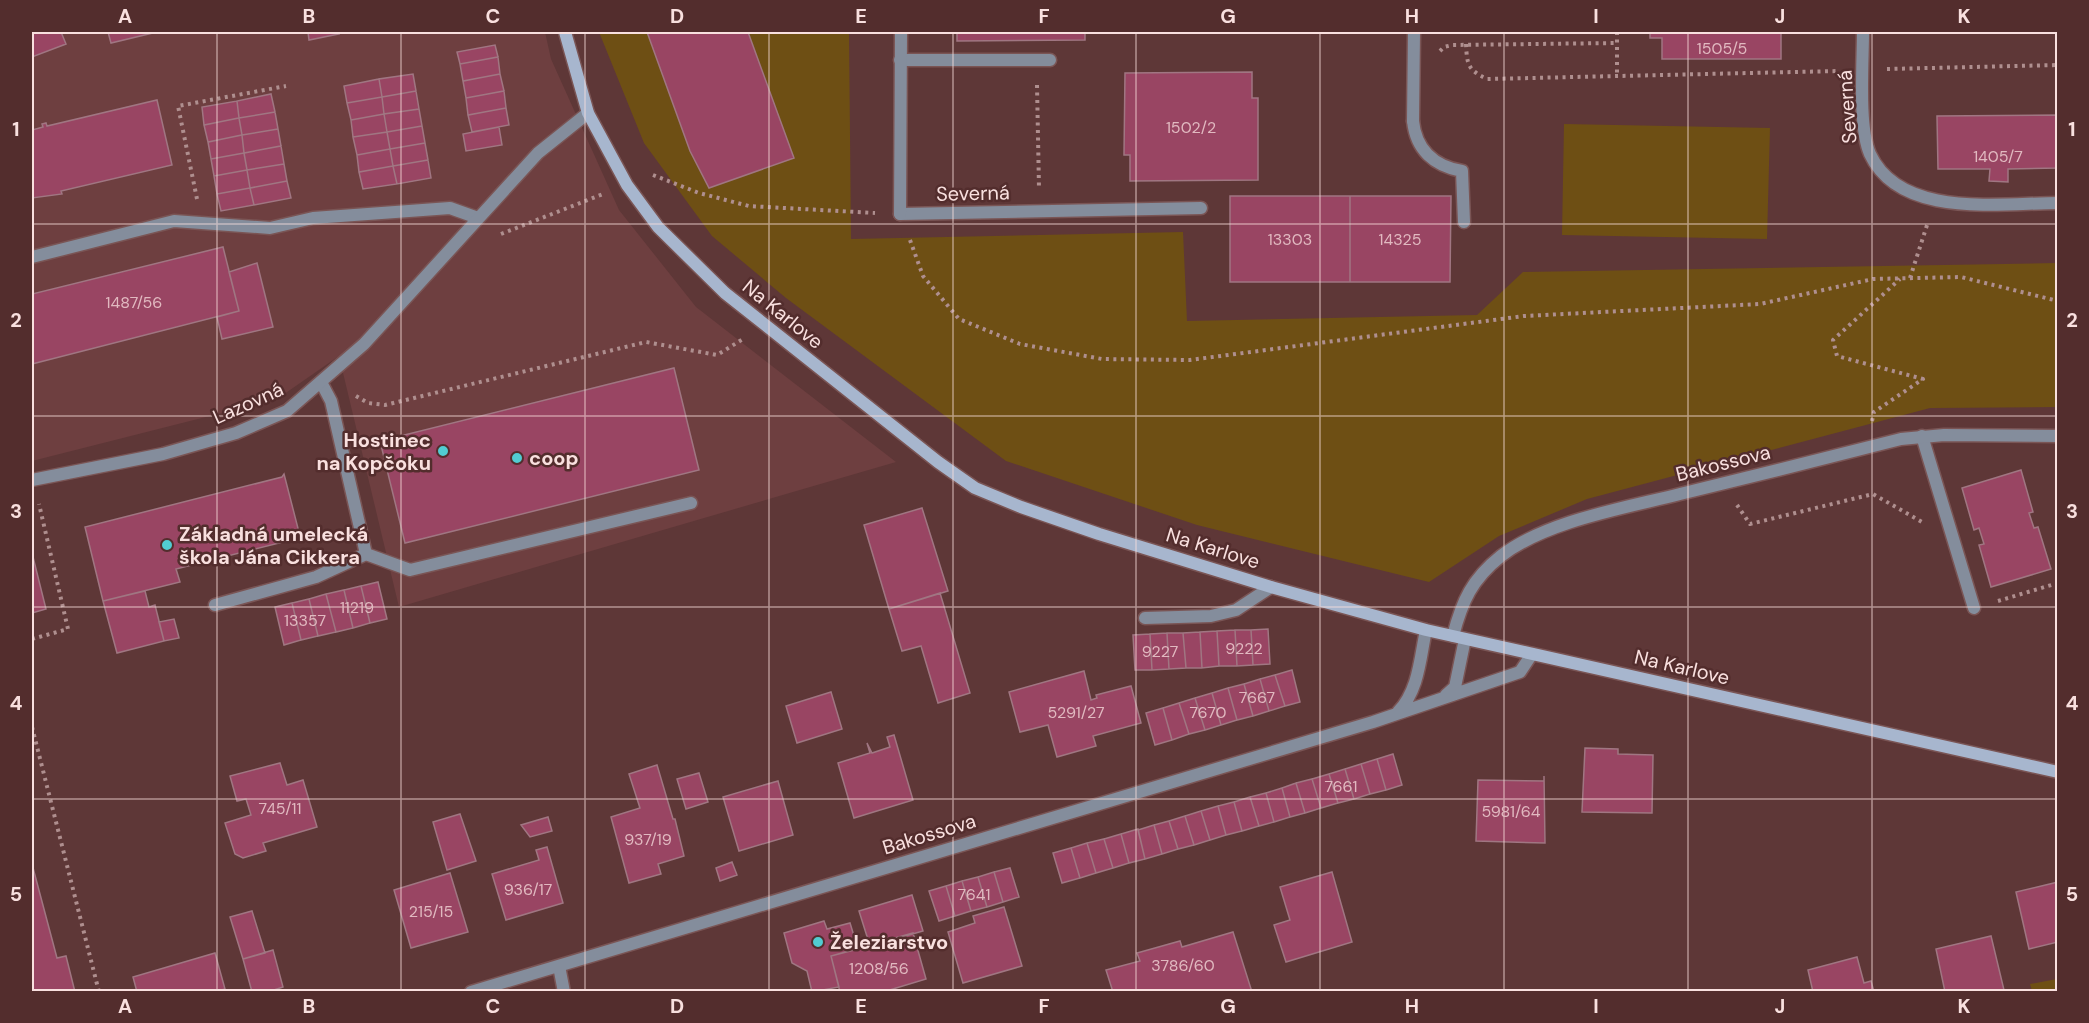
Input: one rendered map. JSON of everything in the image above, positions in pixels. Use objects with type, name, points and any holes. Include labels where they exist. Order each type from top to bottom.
[{"type":"street","name":"Na Karlove","points":[[565,32],[588,113],[627,186],[658,227],[725,293],[938,462],[975,488],[1021,507],[1271,587],[1426,630],[2058,772]]},
{"type":"street","points":[[900,214],[901,32]]},
{"type":"street","points":[[1414,32],[1414,134],[1422,150],[1435,162],[1462,171],[1464,222]]},
{"type":"street","name":"Severná","points":[[1863,32],[1864,124],[1870,153],[1886,177],[1934,202],[2058,203]]},
{"type":"street","points":[[900,60],[1050,60]]},
{"type":"street","name":"Lazovná","points":[[33,480],[164,454],[236,433],[287,411],[322,384],[364,344],[538,153],[588,113]]},
{"type":"street","points":[[32,256],[174,221],[270,228],[313,218],[450,208],[478,218]]},
{"type":"street","name":"Severná","points":[[900,214],[1201,208]]},
{"type":"street","points":[[322,384],[331,401],[366,554]]},
{"type":"street","points":[[1922,436],[1974,608]]},
{"type":"street","name":"Bakossova","points":[[1443,697],[1455,687],[1461,602],[1478,577],[1500,556],[1520,544],[1585,517],[1922,436],[2058,436]]},
{"type":"street","points":[[215,605],[316,577],[366,554],[410,570],[691,503]]},
{"type":"street","points":[[1145,618],[1211,616],[1236,610],[1271,587]]},
{"type":"street","points":[[1397,712],[1408,701],[1417,678],[1426,630]]},
{"type":"street","name":"Bakossova","points":[[471,992],[1397,712],[1520,672],[1532,654]]},
{"type":"street","points":[[559,966],[564,992]]},
{"type":"path","points":[[1617,32],[1617,76]]},
{"type":"path","points":[[1437,56],[1444,46],[1466,44],[1617,43]]},
{"type":"path","points":[[1466,44],[1467,61],[1473,73],[1487,80],[2058,66]]},
{"type":"path","points":[[1037,60],[1040,212]]},
{"type":"path","points":[[202,223],[178,106],[286,86]]},
{"type":"path","points":[[653,175],[699,193],[748,206],[900,214],[923,276],[959,319],[1020,344],[1102,359],[1190,360],[1524,316],[1760,304],[1873,279],[1960,277],[2058,301]]},
{"type":"path","points":[[495,236],[605,193]]},
{"type":"path","points":[[1910,278],[1934,202]]},
{"type":"path","points":[[1866,448],[1874,412],[1923,379],[1837,356],[1833,340],[1900,279]]},
{"type":"path","points":[[355,396],[368,403],[385,405],[646,342],[717,355]]},
{"type":"path","points":[[32,639],[68,628],[33,480]]},
{"type":"path","points":[[1731,496],[1750,524],[1873,494],[1954,541]]},
{"type":"path","points":[[1974,608],[2058,583]]},
{"type":"path","points":[[32,727],[99,992]]},
{"type":"shaded area","points":[[32,32],[545,32],[551,59],[619,210],[696,307],[896,462],[399,607],[339,356],[277,399],[32,461]]},
{"type":"shaded area","points":[[599,32],[849,32],[851,239],[1183,232],[1187,321],[1477,315],[1523,272],[2057,263],[2057,407],[1930,408],[1587,499],[1499,536],[1429,582],[1197,525],[1006,461],[786,298],[712,236],[644,143]]},
{"type":"shaded area","points":[[1564,124],[1770,128],[1767,239],[1562,235]]},
{"type":"shaded area","points":[[2057,979],[2057,991],[2032,991],[2030,984]]},
{"type":"building","points":[[32,32],[61,32],[66,44],[32,57]]},
{"type":"building","points":[[108,32],[157,32],[111,43]]},
{"type":"building","points":[[308,32],[338,32],[339,34],[309,40]]},
{"type":"building","points":[[647,32],[748,32],[794,158],[709,188],[690,151]]},
{"type":"building","points":[[957,32],[1085,32],[1085,40],[957,41]]},
{"type":"building","points":[[1650,32],[1781,32],[1781,59],[1662,59],[1662,38],[1650,38]]},
{"type":"building","points":[[495,45],[498,57],[460,64],[457,52]]},
{"type":"building","points":[[498,57],[500,74],[463,81],[460,64]]},
{"type":"building","points":[[1252,72],[1252,98],[1258,98],[1258,180],[1130,181],[1130,155],[1124,155],[1125,73]]},
{"type":"building","points":[[413,74],[416,91],[382,97],[379,79]]},
{"type":"building","points":[[500,74],[504,91],[466,98],[463,81]]},
{"type":"building","points":[[379,79],[382,97],[347,103],[344,86]]},
{"type":"building","points":[[416,91],[419,109],[384,114],[382,97]]},
{"type":"building","points":[[504,91],[506,108],[468,115],[466,98]]},
{"type":"building","points":[[271,94],[275,112],[239,118],[237,101]]},
{"type":"building","points":[[382,97],[384,114],[351,120],[347,103]]},
{"type":"building","points":[[157,100],[172,165],[61,191],[62,194],[32,198],[32,130],[43,127],[42,124],[46,123],[47,126]]},
{"type":"building","points":[[237,101],[239,118],[204,125],[202,107]]},
{"type":"building","points":[[506,108],[509,125],[472,132],[468,115]]},
{"type":"building","points":[[419,109],[422,126],[387,132],[384,114]]},
{"type":"building","points":[[275,112],[278,129],[242,135],[239,118]]},
{"type":"building","points":[[384,114],[387,132],[353,137],[351,120]]},
{"type":"building","points":[[2058,115],[2058,168],[2008,169],[2008,182],[1989,181],[1990,169],[1938,169],[1937,116]]},
{"type":"building","points":[[239,118],[242,135],[208,142],[204,125]]},
{"type":"building","points":[[422,126],[425,143],[390,149],[387,132]]},
{"type":"building","points":[[499,127],[502,145],[466,151],[463,134]]},
{"type":"building","points":[[278,129],[281,146],[244,153],[242,135]]},
{"type":"building","points":[[387,132],[390,149],[357,155],[353,137]]},
{"type":"building","points":[[242,135],[244,153],[211,159],[208,142]]},
{"type":"building","points":[[425,143],[428,160],[393,166],[390,149]]},
{"type":"building","points":[[281,146],[284,164],[247,170],[244,153]]},
{"type":"building","points":[[390,149],[393,166],[359,172],[357,155]]},
{"type":"building","points":[[244,153],[247,170],[214,176],[211,159]]},
{"type":"building","points":[[428,160],[431,178],[397,184],[393,166]]},
{"type":"building","points":[[284,164],[287,181],[250,188],[247,170]]},
{"type":"building","points":[[393,166],[397,184],[363,189],[359,172]]},
{"type":"building","points":[[247,170],[250,188],[217,194],[214,176]]},
{"type":"building","points":[[287,181],[291,198],[254,205],[250,188]]},
{"type":"building","points":[[250,188],[254,205],[221,211],[217,194]]},
{"type":"building","points":[[1230,196],[1350,196],[1350,282],[1230,282]]},
{"type":"building","points":[[1350,196],[1451,196],[1450,282],[1350,282]]},
{"type":"building","points":[[223,247],[239,311],[32,364],[32,294]]},
{"type":"building","points":[[257,263],[273,327],[222,339],[217,317],[239,311],[229,272]]},
{"type":"building","points":[[674,368],[699,470],[405,543],[380,441]]},
{"type":"building","points":[[2021,470],[2033,512],[2029,513],[2034,528],[2038,527],[2051,569],[1991,587],[1979,545],[1984,544],[1979,528],[1974,530],[1962,488]]},
{"type":"building","points":[[284,474],[301,540],[299,538],[176,569],[180,582],[103,601],[85,527],[282,477]]},
{"type":"building","points":[[922,508],[948,591],[889,609],[864,525]]},
{"type":"building","points":[[32,553],[46,609],[32,613]]},
{"type":"building","points":[[378,582],[387,619],[370,623],[361,586]]},
{"type":"building","points":[[361,586],[370,623],[353,628],[344,590]]},
{"type":"building","points":[[344,590],[353,628],[336,632],[326,594]]},
{"type":"building","points":[[145,591],[149,607],[155,605],[164,641],[117,653],[103,601]]},
{"type":"building","points":[[940,593],[970,693],[938,703],[921,646],[902,651],[889,609]]},
{"type":"building","points":[[326,594],[336,632],[318,636],[309,599]]},
{"type":"building","points":[[309,599],[318,636],[301,640],[292,603]]},
{"type":"building","points":[[292,603],[301,640],[284,645],[275,607]]},
{"type":"building","points":[[174,619],[179,638],[164,641],[159,622]]},
{"type":"building","points":[[1268,629],[1270,664],[1253,665],[1251,630]]},
{"type":"building","points":[[1235,630],[1251,630],[1253,665],[1237,666]]},
{"type":"building","points":[[1235,630],[1237,666],[1219,666],[1217,631]]},
{"type":"building","points":[[1217,631],[1219,666],[1202,668],[1200,632]]},
{"type":"building","points":[[1200,632],[1202,668],[1186,668],[1183,633]]},
{"type":"building","points":[[1167,633],[1169,669],[1152,670],[1150,634]]},
{"type":"building","points":[[1167,633],[1183,633],[1186,668],[1169,669]]},
{"type":"building","points":[[1150,634],[1152,670],[1135,670],[1133,635]]},
{"type":"building","points":[[1292,670],[1300,702],[1285,706],[1275,675]]},
{"type":"building","points":[[1084,671],[1091,700],[1097,698],[1096,695],[1131,686],[1141,723],[1093,736],[1096,746],[1057,757],[1048,725],[1020,732],[1009,692]]},
{"type":"building","points":[[1275,675],[1285,706],[1269,711],[1260,679]]},
{"type":"building","points":[[1260,679],[1269,711],[1253,716],[1244,684]]},
{"type":"building","points":[[1244,684],[1253,716],[1237,720],[1228,688]]},
{"type":"building","points":[[1228,688],[1237,720],[1221,725],[1212,693]]},
{"type":"building","points":[[831,692],[842,729],[797,743],[786,706]]},
{"type":"building","points":[[1212,693],[1221,725],[1205,730],[1195,698]]},
{"type":"building","points":[[1195,698],[1205,730],[1189,734],[1179,703]]},
{"type":"building","points":[[1179,703],[1189,734],[1172,740],[1163,708]]},
{"type":"building","points":[[1163,708],[1172,740],[1155,745],[1146,713]]},
{"type":"building","points":[[894,735],[913,800],[854,818],[838,763],[870,753],[867,743],[872,753],[890,747],[887,737]]},
{"type":"building","points":[[1585,748],[1618,749],[1618,754],[1653,755],[1652,813],[1582,812]]},
{"type":"building","points":[[1393,754],[1402,785],[1386,790],[1377,759]]},
{"type":"building","points":[[1377,759],[1386,790],[1370,794],[1361,764]]},
{"type":"building","points":[[280,763],[287,785],[303,780],[317,827],[263,843],[266,851],[243,858],[235,854],[225,823],[251,815],[246,799],[237,801],[230,776]]},
{"type":"building","points":[[1361,764],[1370,794],[1354,799],[1345,769]]},
{"type":"building","points":[[657,765],[673,819],[675,819],[684,856],[658,864],[661,874],[629,883],[611,817],[640,808],[629,774]]},
{"type":"building","points":[[1345,769],[1354,799],[1338,803],[1329,774]]},
{"type":"building","points":[[699,773],[708,802],[686,809],[677,779]]},
{"type":"building","points":[[1329,774],[1338,803],[1321,808],[1312,779]]},
{"type":"building","points":[[1544,776],[1545,843],[1476,841],[1478,780],[1544,781]]},
{"type":"building","points":[[1312,779],[1321,808],[1305,813],[1296,783]]},
{"type":"building","points":[[778,781],[793,835],[739,851],[723,797]]},
{"type":"building","points":[[1296,783],[1305,813],[1290,817],[1282,788]]},
{"type":"building","points":[[1282,788],[1290,817],[1274,822],[1266,793]]},
{"type":"building","points":[[1266,793],[1274,822],[1259,826],[1250,797]]},
{"type":"building","points":[[1250,797],[1259,826],[1242,831],[1234,802]]},
{"type":"building","points":[[1234,802],[1242,831],[1226,835],[1218,806]]},
{"type":"building","points":[[1218,806],[1226,835],[1210,840],[1201,811]]},
{"type":"building","points":[[1201,811],[1210,840],[1194,845],[1185,816]]},
{"type":"building","points":[[460,814],[476,861],[447,870],[433,822]]},
{"type":"building","points":[[1185,816],[1194,845],[1178,849],[1169,821]]},
{"type":"building","points":[[548,817],[552,831],[530,837],[521,825]]},
{"type":"building","points":[[1169,821],[1178,849],[1162,854],[1154,825]]},
{"type":"building","points":[[1154,825],[1162,854],[1145,859],[1138,830]]},
{"type":"building","points":[[1138,829],[1145,859],[1129,863],[1121,834]]},
{"type":"building","points":[[1121,834],[1129,863],[1113,868],[1104,839]]},
{"type":"building","points":[[1104,839],[1113,868],[1096,873],[1087,843]]},
{"type":"building","points":[[1087,843],[1096,873],[1080,878],[1071,848]]},
{"type":"building","points":[[547,847],[563,903],[506,920],[492,874],[539,860],[536,850]]},
{"type":"building","points":[[1071,848],[1080,878],[1062,883],[1053,853]]},
{"type":"building","points":[[732,862],[737,875],[720,881],[716,868]]},
{"type":"building","points":[[32,864],[57,958],[66,956],[75,992],[32,992]]},
{"type":"building","points":[[1010,868],[1019,897],[1003,902],[994,872]]},
{"type":"building","points":[[994,872],[1003,902],[987,907],[978,877]]},
{"type":"building","points":[[1332,872],[1352,942],[1286,962],[1274,925],[1290,920],[1280,887]]},
{"type":"building","points":[[450,873],[468,932],[411,948],[394,890]]},
{"type":"building","points":[[978,877],[987,907],[971,911],[962,881]]},
{"type":"building","points":[[962,881],[971,911],[955,916],[946,886]]},
{"type":"building","points":[[2058,882],[2058,942],[2029,949],[2016,892]]},
{"type":"building","points":[[946,886],[955,916],[939,921],[929,891]]},
{"type":"building","points":[[912,895],[923,931],[870,946],[859,911]]},
{"type":"building","points":[[1004,907],[1022,966],[963,983],[948,932],[975,923],[973,916]]},
{"type":"building","points":[[252,911],[265,953],[243,959],[230,917]]},
{"type":"building","points":[[824,921],[827,929],[850,923],[858,949],[831,956],[839,987],[812,992],[807,971],[792,963],[784,933]]},
{"type":"building","points":[[1233,932],[1252,992],[1113,992],[1106,970],[1140,961],[1137,953],[1180,941],[1182,947]]},
{"type":"building","points":[[913,933],[926,979],[883,992],[840,992],[831,956]]},
{"type":"building","points":[[1991,936],[2004,990],[1945,992],[1936,949]]},
{"type":"building","points":[[273,950],[283,987],[268,992],[252,992],[243,959]]},
{"type":"building","points":[[215,953],[225,989],[215,992],[137,992],[133,977]]},
{"type":"building","points":[[1857,957],[1864,983],[1871,981],[1874,992],[1813,992],[1808,970]]},
{"type":"place","name":"Hostinec na Kopčoku","points":[[443,451]]},
{"type":"place","name":"coop","points":[[517,458]]},
{"type":"place","name":"Základná umelecká škola Jána Cikkera","points":[[167,545]]},
{"type":"place","name":"Železiarstvo","points":[[818,942]]}]
